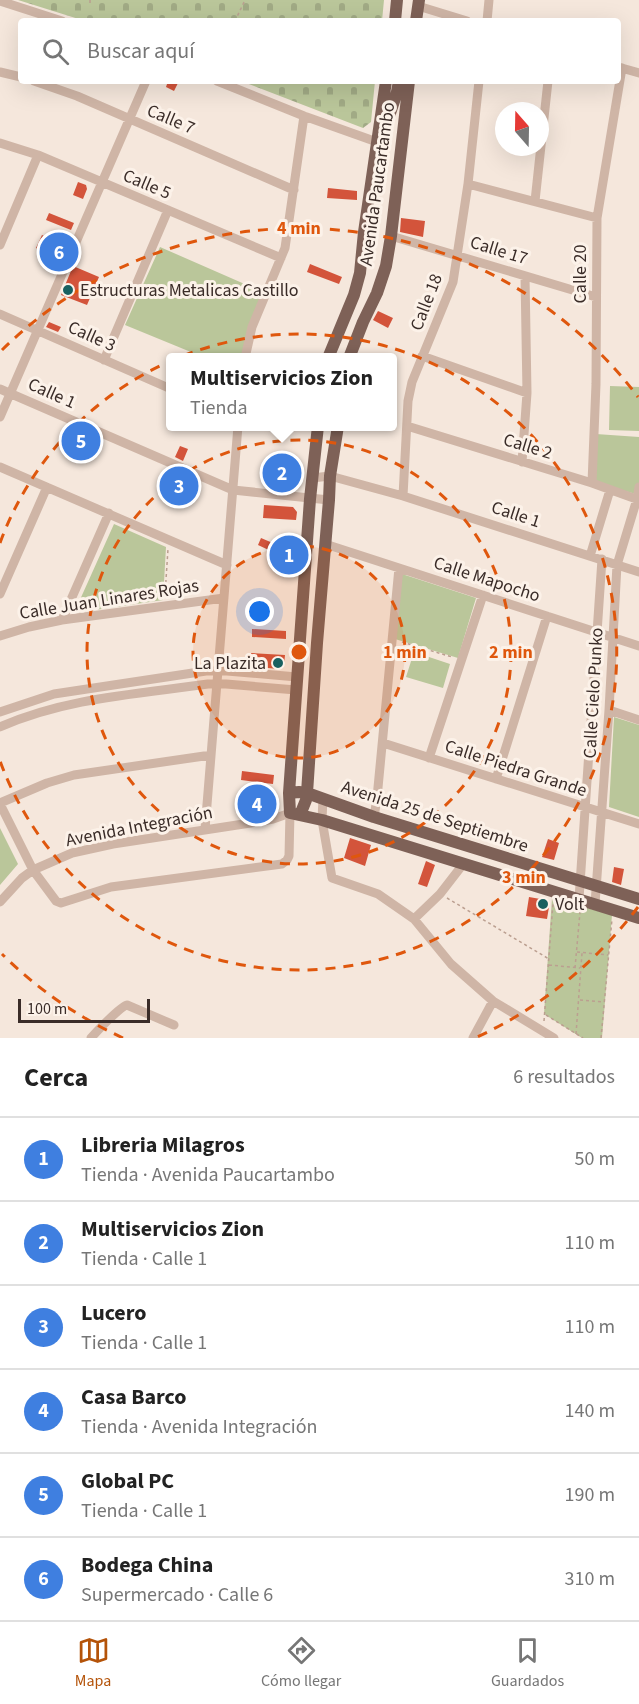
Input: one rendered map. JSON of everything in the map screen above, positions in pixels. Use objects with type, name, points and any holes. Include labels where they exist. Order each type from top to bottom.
[{"type":"main road","points":[[395,18],[397,0]]},
{"type":"main road","points":[[416,18],[418,3]]},
{"type":"main road","name":"Avenida Paucartambo","points":[[330,353],[354,295],[360,273],[386,84]]},
{"type":"main road","points":[[377,142],[386,126],[398,84]]},
{"type":"main road","name":"Avenida Paucartambo","points":[[351,353],[386,266],[409,84]]},
{"type":"main road","points":[[295,814],[289,793],[310,499],[317,431]]},
{"type":"main road","points":[[295,814],[306,801],[307,793],[330,476],[337,431]]},
{"type":"main road","name":"Avenida 25 de Septiembre","points":[[289,793],[307,793],[374,818],[639,899]]},
{"type":"main road","name":"Avenida 25 de Septiembre","points":[[295,814],[322,820],[551,890],[580,903],[595,904],[639,918]]},
{"type":"street","points":[[487,18],[489,0]]},
{"type":"street","points":[[0,2],[52,18]]},
{"type":"street","points":[[418,3],[459,18]]},
{"type":"street","points":[[621,67],[639,73]]},
{"type":"street","points":[[0,72],[18,76]]},
{"type":"street","name":"Calle 7","points":[[43,84],[77,96],[294,190]]},
{"type":"street","points":[[0,417],[145,84]]},
{"type":"street","points":[[224,84],[377,142]]},
{"type":"street","name":"Calle 18","points":[[403,496],[408,400],[412,382],[453,282],[480,84]]},
{"type":"street","points":[[535,201],[548,84]]},
{"type":"street","name":"Calle 20","points":[[592,483],[596,384],[597,218],[617,84]]},
{"type":"street","points":[[246,353],[252,327],[285,248],[304,116]]},
{"type":"street","name":"Calle 5","points":[[0,142],[38,155],[281,258]]},
{"type":"street","points":[[0,245],[38,155]]},
{"type":"street","points":[[468,183],[597,218]]},
{"type":"street","points":[[104,360],[168,210]]},
{"type":"street","name":"Calle 17","points":[[391,236],[596,297]]},
{"type":"street","points":[[522,462],[527,393],[525,276]]},
{"type":"street","name":"Calle 3","points":[[0,314],[166,387]]},
{"type":"street","points":[[422,356],[527,393]]},
{"type":"street","name":"Calle 1","points":[[0,389],[233,490],[329,500]]},
{"type":"street","name":"Calle 2","points":[[407,426],[592,483],[638,500]]},
{"type":"street","points":[[205,829],[238,431]]},
{"type":"street","points":[[0,466],[226,565]]},
{"type":"street","name":"Calle 1","points":[[312,478],[330,476],[403,496],[639,572]]},
{"type":"street","points":[[0,594],[47,487]]},
{"type":"street","name":"Calle Cielo Punko","points":[[595,904],[617,565],[638,500],[639,487]]},
{"type":"street","points":[[591,556],[610,490]]},
{"type":"street","points":[[62,620],[109,513]]},
{"type":"street","name":"Calle Mapocho","points":[[325,544],[639,646]]},
{"type":"street","name":"Calle Cielo Punko","points":[[580,903],[602,560]]},
{"type":"street","points":[[374,818],[399,568]]},
{"type":"street","points":[[429,758],[483,595]]},
{"type":"street","name":"Calle Juan Linares Rojas","points":[[0,636],[62,620],[224,598]]},
{"type":"street","points":[[496,778],[547,616]]},
{"type":"street","points":[[0,712],[63,693],[218,670],[297,677]]},
{"type":"street","points":[[0,727],[42,711],[75,703],[217,684],[296,690]]},
{"type":"street","points":[[609,710],[639,720]]},
{"type":"street","name":"Calle Piedra Grande","points":[[382,743],[639,824]]},
{"type":"street","points":[[211,755],[74,775],[47,783],[0,803],[33,870],[56,901],[61,903],[111,887],[282,864],[289,856],[295,814]]},
{"type":"street","points":[[323,798],[322,820],[332,878],[378,894],[414,919],[452,964],[493,1001],[554,1038]]},
{"type":"street","name":"Avenida Integración","points":[[0,902],[16,883],[33,870],[86,849],[295,814]]},
{"type":"street","points":[[414,919],[440,894],[464,863]]},
{"type":"street","points":[[473,1038],[493,1001]]},
{"type":"street","points":[[91,1038],[121,1007],[127,1005],[174,1025]]},
{"type":"path","points":[[90,0],[90,6]]},
{"type":"path","points":[[236,18],[245,0]]},
{"type":"path","points":[[165,606],[168,539]]},
{"type":"path","points":[[393,639],[461,660]]},
{"type":"path","points":[[542,1031],[549,965],[553,899],[551,890]]},
{"type":"path","points":[[440,894],[549,959]]},
{"type":"path","points":[[575,968],[580,903]]},
{"type":"path","points":[[601,1038],[611,909]]},
{"type":"path","points":[[576,952],[609,955]]},
{"type":"path","points":[[576,1034],[582,953]]},
{"type":"path","points":[[549,965],[581,968]]},
{"type":"path","points":[[579,1000],[604,1002]]},
{"type":"path","points":[[545,1014],[583,1038]]},
{"type":"green space","points":[[18,0],[384,0],[382,18],[75,18]]},
{"type":"green space","points":[[249,84],[375,84],[371,122],[363,128]]},
{"type":"green space","points":[[160,247],[263,292],[242,353],[193,353],[125,325]]},
{"type":"green space","points":[[610,386],[639,387],[639,431],[609,430]]},
{"type":"green space","points":[[596,434],[639,437],[639,495],[594,482]]},
{"type":"green space","points":[[114,524],[166,547],[163,600],[74,613]]},
{"type":"green space","points":[[402,574],[476,598],[458,658],[395,639]]},
{"type":"green space","points":[[414,652],[450,664],[443,688],[406,677]]},
{"type":"green space","points":[[614,717],[639,725],[639,817],[609,807]]},
{"type":"green space","points":[[0,828],[18,864],[0,885]]},
{"type":"green space","points":[[552,898],[612,915],[602,1038],[582,1038],[544,1014]]},
{"type":"building","points":[[167,84],[178,84],[174,91],[166,87]]},
{"type":"building","points":[[78,182],[86,185],[87,189],[83,199],[73,195]]},
{"type":"building","points":[[328,188],[357,191],[357,200],[327,198]]},
{"type":"building","points":[[49,213],[74,223],[71,230],[46,220]]},
{"type":"building","points":[[401,218],[425,221],[423,237],[400,232]]},
{"type":"building","points":[[42,235],[65,245],[59,259],[36,248]]},
{"type":"building","points":[[310,264],[342,277],[339,284],[307,272]]},
{"type":"building","points":[[73,266],[99,277],[87,305],[61,295]]},
{"type":"building","points":[[378,311],[393,318],[388,328],[373,320]]},
{"type":"building","points":[[49,322],[61,327],[58,332],[46,327]]},
{"type":"building","points":[[76,434],[88,439],[79,461],[67,456]]},
{"type":"building","points":[[180,446],[188,449],[183,461],[175,457]]},
{"type":"building","points":[[266,467],[299,468],[299,479],[265,478]]},
{"type":"building","points":[[177,481],[184,484],[174,506],[166,503]]},
{"type":"building","points":[[264,505],[293,507],[297,512],[296,520],[263,518]]},
{"type":"building","points":[[261,538],[294,552],[290,560],[258,545]]},
{"type":"building","points":[[252,629],[286,631],[286,639],[252,637]]},
{"type":"building","points":[[251,653],[285,655],[284,665],[278,669],[250,666]]},
{"type":"building","points":[[242,771],[274,775],[273,784],[241,780]]},
{"type":"building","points":[[238,797],[275,799],[275,808],[239,816]]},
{"type":"building","points":[[350,838],[371,845],[365,866],[344,858]]},
{"type":"building","points":[[548,839],[559,843],[554,860],[542,857]]},
{"type":"building","points":[[426,861],[435,865],[427,887],[418,884]]},
{"type":"building","points":[[614,867],[624,869],[621,885],[612,882]]},
{"type":"building","points":[[529,897],[546,900],[549,907],[547,919],[526,916]]},
{"type":"place","name":"Bodega China","points":[[59,252]]},
{"type":"place","name":"Estructuras Metalicas Castillo","points":[[68,290]]},
{"type":"place","name":"Global PC","points":[[81,441]]},
{"type":"place","name":"Multiservicios Zion","points":[[282,473]]},
{"type":"place","name":"Lucero","points":[[179,486]]},
{"type":"place","name":"Libreria Milagros","points":[[289,555]]},
{"type":"place","name":"La Plazita","points":[[278,663]]},
{"type":"place","name":"Casa Barco","points":[[257,804]]},
{"type":"place","name":"Volt","points":[[543,904]]}]
